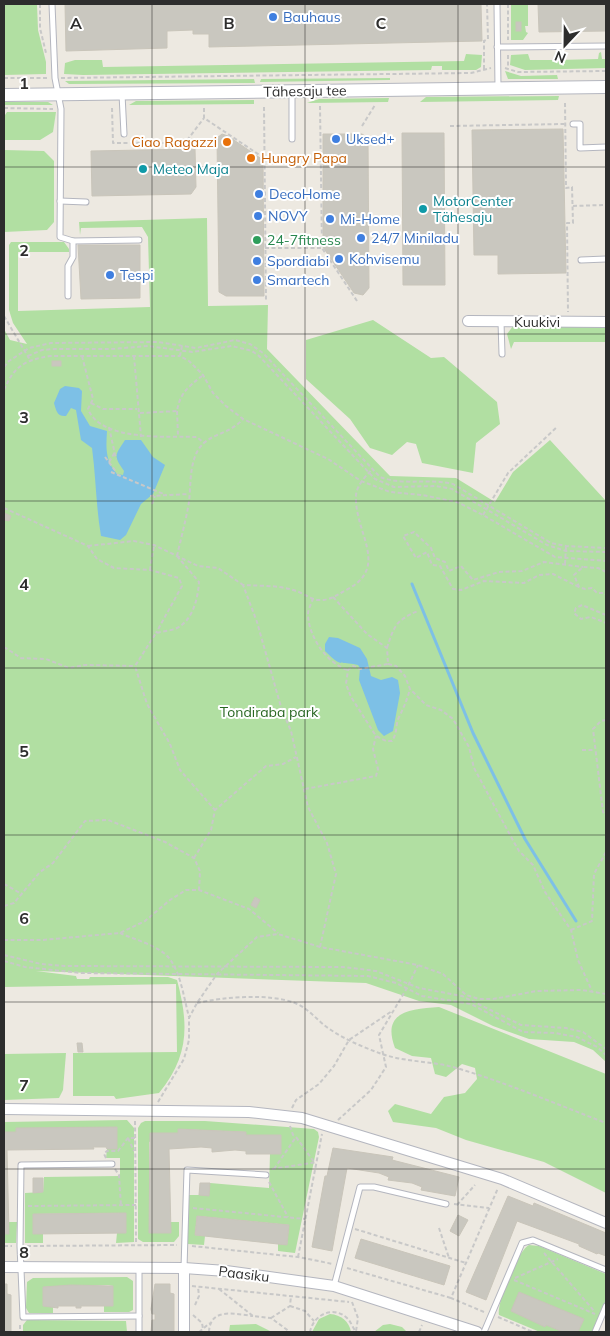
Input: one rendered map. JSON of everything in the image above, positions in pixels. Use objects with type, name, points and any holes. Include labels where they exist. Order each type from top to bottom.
[{"type":"street","name":"Tähesaju tee","points":[[4,95],[606,87]]},
{"type":"street","name":"Kuukivi","points":[[468,321],[606,322]]},
{"type":"street","points":[[4,1109],[249,1112],[302,1118],[502,1179],[606,1224]]},
{"type":"street","name":"Paasiku","points":[[4,1267],[184,1268],[226,1271],[334,1286],[477,1332]]},
{"type":"street","points":[[184,1268],[184,1332]]},
{"type":"lane","points":[[52,4],[55,78],[61,109],[60,237],[73,241],[139,240]]},
{"type":"lane","points":[[497,4],[498,88]]},
{"type":"lane","points":[[497,47],[606,46]]},
{"type":"lane","points":[[292,91],[292,139]]},
{"type":"lane","points":[[122,93],[124,134]]},
{"type":"lane","points":[[573,124],[580,124],[580,148],[606,147]]},
{"type":"lane","points":[[60,202],[86,202]]},
{"type":"lane","points":[[68,296],[68,266],[73,257],[73,241]]},
{"type":"lane","points":[[581,260],[606,259]]},
{"type":"lane","points":[[501,322],[502,354]]},
{"type":"lane","points":[[112,1164],[21,1165],[20,1246],[23,1317],[139,1316]]},
{"type":"lane","points":[[184,1268],[187,1170],[266,1175]]},
{"type":"lane","points":[[334,1286],[341,1266],[360,1187],[374,1187],[446,1204]]},
{"type":"lane","points":[[484,1332],[522,1243],[533,1240],[606,1270]]},
{"type":"lane","points":[[139,1268],[139,1332]]},
{"type":"lane","points":[[595,1332],[606,1306]]},
{"type":"path","points":[[40,4],[40,28],[48,57]]},
{"type":"path","points":[[484,69],[484,41],[488,39],[487,4]]},
{"type":"path","points":[[508,4],[508,68]]},
{"type":"path","points":[[4,78],[471,74],[484,69],[498,68],[508,68],[518,72],[606,71]]},
{"type":"path","points":[[49,70],[49,78]]},
{"type":"path","points":[[565,103],[566,188],[572,187],[573,206],[573,223],[567,223],[568,315]]},
{"type":"path","points":[[362,126],[375,105]]},
{"type":"path","points":[[320,106],[322,248],[356,301]]},
{"type":"path","points":[[264,107],[266,300]]},
{"type":"path","points":[[4,108],[61,109]]},
{"type":"path","points":[[112,108],[113,143],[185,143],[204,118],[204,108]]},
{"type":"path","points":[[204,118],[264,158]]},
{"type":"path","points":[[450,126],[565,124]]},
{"type":"path","points":[[573,206],[604,205]]},
{"type":"path","points":[[4,244],[4,268]]},
{"type":"path","points":[[265,248],[322,248]]},
{"type":"path","points":[[4,316],[30,360]]},
{"type":"path","points":[[4,367],[24,351],[51,343],[158,342],[196,348],[235,340],[250,344],[263,353],[380,477],[394,482],[438,480],[453,484],[551,542],[566,546],[606,548]]},
{"type":"path","points":[[28,356],[42,350],[111,349],[148,346],[202,351],[232,346],[252,351],[265,362],[368,473],[383,483],[394,486],[444,487],[548,545],[566,551],[606,552]]},
{"type":"path","points":[[180,356],[182,346]]},
{"type":"path","points":[[4,390],[10,375],[30,360],[50,356],[180,356],[189,361],[203,376],[213,393],[243,419],[328,458],[361,482],[390,492],[422,495],[457,502],[555,557],[606,561]]},
{"type":"path","points":[[82,356],[93,399],[88,409],[91,416],[109,427],[141,437],[197,436],[204,444]]},
{"type":"path","points":[[134,356],[137,409],[140,413],[141,437]]},
{"type":"path","points":[[178,436],[177,411],[179,398],[185,389],[203,376]]},
{"type":"path","points":[[91,403],[103,409],[137,409]]},
{"type":"path","points":[[140,413],[177,411]]},
{"type":"path","points":[[177,556],[194,458],[204,444],[220,434],[231,431],[243,419]]},
{"type":"path","points":[[109,427],[116,459]]},
{"type":"path","points":[[483,515],[508,473],[557,427]]},
{"type":"path","points":[[109,462],[115,452]]},
{"type":"path","points":[[105,457],[118,474]]},
{"type":"path","points":[[4,508],[88,546],[134,541],[154,546],[198,566],[218,568],[243,585],[288,589],[313,598],[330,599],[360,584],[368,572],[369,558],[361,530],[356,494],[361,482],[372,469]]},
{"type":"path","points":[[111,472],[166,495]]},
{"type":"path","points":[[150,496],[189,494]]},
{"type":"path","points":[[152,504],[155,496]]},
{"type":"path","points":[[606,572],[598,568],[544,562],[522,572],[499,572],[473,580],[461,566],[449,571],[445,562],[435,558],[431,548],[414,532],[402,536],[416,558],[427,552],[432,565],[440,566],[453,589],[461,590],[484,580],[524,582],[539,575],[553,574],[584,589],[592,588],[597,593],[606,595]]},
{"type":"path","points":[[88,546],[97,559],[114,568],[150,570],[179,578],[182,586],[135,666],[147,704],[170,744],[180,770],[214,810]]},
{"type":"path","points":[[150,570],[154,546]]},
{"type":"path","points":[[565,564],[566,546]]},
{"type":"path","points":[[156,633],[175,629],[185,622],[198,599],[199,582],[177,556]]},
{"type":"path","points":[[579,587],[574,575],[583,567]]},
{"type":"path","points":[[243,585],[257,622],[281,707],[291,731],[308,807],[327,843],[336,874],[320,947]]},
{"type":"path","points":[[333,597],[367,634],[386,648]]},
{"type":"path","points":[[313,598],[308,612],[311,629],[329,659],[340,668],[348,670]]},
{"type":"path","points":[[606,615],[582,605],[576,608],[574,613],[582,619],[591,617],[606,623]]},
{"type":"path","points":[[388,664],[386,648],[394,626],[403,617],[418,611]]},
{"type":"path","points":[[4,647],[21,658],[46,659],[69,668],[85,665],[135,666]]},
{"type":"path","points":[[410,689],[406,707],[398,718],[397,734],[392,740],[386,741],[376,736],[352,697],[346,684],[348,670],[353,666],[360,668],[388,664],[396,666],[405,676],[410,689],[426,705],[441,710],[453,719],[469,746],[474,768],[510,835],[519,851],[533,865],[545,892],[571,930],[578,960],[592,992]]},
{"type":"path","points":[[606,720],[601,721],[593,729],[606,816]]},
{"type":"path","points":[[305,789],[376,776],[378,769],[373,749],[376,736]]},
{"type":"path","points":[[582,750],[595,750]]},
{"type":"path","points":[[194,858],[210,830],[214,810],[266,766],[283,764],[296,757]]},
{"type":"path","points":[[4,906],[14,903],[40,872],[53,863],[85,822],[108,820],[165,842],[194,858],[200,872],[199,890]]},
{"type":"path","points":[[571,930],[592,921],[594,874],[606,852]]},
{"type":"path","points":[[4,884],[22,894]]},
{"type":"path","points":[[4,940],[42,940],[120,933],[145,921],[170,900],[186,890],[199,890],[248,909],[278,934],[320,947],[418,964],[443,974],[466,995],[479,999],[493,999],[537,991],[606,994]]},
{"type":"path","points":[[120,933],[152,947],[168,958],[177,973],[189,1018],[189,1040],[184,1059],[154,1111]]},
{"type":"path","points":[[189,1018],[197,1003],[224,967],[257,937],[278,934]]},
{"type":"path","points":[[4,955],[41,964],[65,966],[359,968],[376,971],[432,991],[462,996],[521,1025],[566,1028],[583,1032],[606,1049]]},
{"type":"path","points":[[4,960],[25,967],[81,973],[368,976],[396,983],[422,996],[471,1004],[523,1032],[556,1033],[577,1037],[597,1047],[606,1055]]},
{"type":"path","points":[[298,1257],[316,1162],[328,1125],[380,1079],[386,1067],[379,1035],[407,988],[418,964]]},
{"type":"path","points":[[197,1003],[224,998],[281,1000],[295,1003],[312,1013],[331,1030],[349,1040],[383,1054],[401,1060],[443,1064],[471,1072],[606,1123]]},
{"type":"path","points":[[287,1116],[296,1100],[319,1084],[334,1066],[349,1040],[394,1010]]},
{"type":"path","points":[[134,1110],[136,1244]]},
{"type":"path","points":[[274,1169],[296,1137],[316,1162]]},
{"type":"path","points":[[128,1138],[136,1154]]},
{"type":"path","points":[[288,1217],[266,1175],[269,1170],[316,1162]]},
{"type":"path","points":[[451,1298],[502,1179]]},
{"type":"path","points":[[457,1205],[475,1185]]},
{"type":"path","points":[[446,1204],[489,1208]]},
{"type":"path","points":[[21,1206],[136,1205]]},
{"type":"path","points":[[185,1207],[305,1219]]},
{"type":"path","points":[[350,1227],[466,1263]]},
{"type":"path","points":[[439,1228],[449,1258]]},
{"type":"path","points":[[533,1240],[552,1262],[580,1295],[598,1315],[513,1279],[552,1262],[568,1255]]},
{"type":"path","points":[[4,1246],[184,1245],[298,1257],[341,1266],[451,1298],[533,1332]]},
{"type":"path","points":[[184,1285],[360,1304]]},
{"type":"path","points":[[198,1286],[199,1296],[193,1313],[202,1323],[204,1329]]},
{"type":"path","points":[[219,1289],[253,1316]]},
{"type":"path","points":[[290,1306],[291,1296]]},
{"type":"path","points":[[352,1302],[358,1318],[356,1332]]},
{"type":"path","points":[[270,1318],[290,1306],[305,1311],[314,1320]]},
{"type":"path","points":[[199,1332],[216,1316],[223,1313],[270,1318],[290,1332]]},
{"type":"path","points":[[310,1332],[314,1320],[326,1313],[340,1314],[346,1317],[356,1332]]},
{"type":"path","points":[[209,1332],[210,1323]]},
{"type":"path","points":[[423,1323],[430,1325]]},
{"type":"green space","points":[[4,4],[37,4],[38,30],[46,62],[46,74],[4,75]]},
{"type":"green space","points":[[511,4],[528,4],[528,26],[525,26],[528,33],[523,40],[511,40]]},
{"type":"green space","points":[[601,52],[602,59],[606,59],[606,68],[525,70],[510,65],[511,55],[528,54],[530,60],[554,60],[555,53],[558,53],[558,60],[598,59]]},
{"type":"green space","points":[[466,54],[482,55],[481,67],[476,70],[442,70],[442,66],[432,66],[431,70],[64,74],[65,63],[75,60],[102,60],[103,67],[464,61]]},
{"type":"green space","points":[[505,71],[521,76],[557,75],[558,79],[508,79]]},
{"type":"green space","points":[[390,78],[390,80],[260,82],[261,79]]},
{"type":"green space","points":[[254,79],[255,83],[69,84],[65,81]]},
{"type":"green space","points":[[559,96],[558,100],[420,102],[426,97]]},
{"type":"green space","points":[[389,98],[388,102],[307,103],[319,99]]},
{"type":"green space","points":[[254,100],[254,104],[129,105],[136,101]]},
{"type":"green space","points":[[4,102],[48,102],[53,105],[4,105]]},
{"type":"green space","points":[[7,112],[56,112],[53,132],[40,140],[4,140],[5,115]]},
{"type":"green space","points":[[4,150],[44,151],[54,161],[54,222],[47,230],[4,232]]},
{"type":"green space","name":"Tondiraba park","points":[[207,218],[208,306],[268,305],[267,349],[390,476],[456,478],[495,502],[513,472],[550,440],[606,501],[606,1062],[593,1050],[574,1042],[529,1039],[493,1026],[451,1005],[419,1001],[366,983],[36,971],[76,976],[77,979],[89,979],[90,977],[168,977],[177,980],[183,1011],[184,1040],[176,1066],[159,1093],[116,1099],[114,1096],[73,1096],[73,1053],[177,1052],[176,984],[4,987],[4,329],[10,340],[27,344],[13,323],[9,310],[9,245],[11,242],[64,242],[69,249],[69,252],[18,252],[18,311],[150,307],[148,237],[142,227],[81,228],[80,235],[79,222]]},
{"type":"green space","points":[[373,320],[431,358],[444,357],[497,402],[500,424],[476,443],[473,473],[422,463],[416,444],[407,442],[392,455],[370,448],[350,419],[306,379],[306,340]]},
{"type":"green space","points":[[513,326],[606,327],[606,342],[514,342],[511,349],[507,334]]},
{"type":"green space","points":[[439,1007],[606,1074],[606,1193],[544,1162],[466,1140],[436,1128],[393,1122],[388,1111],[395,1104],[431,1114],[444,1097],[465,1093],[477,1079],[475,1068],[462,1064],[446,1077],[435,1074],[431,1058],[412,1056],[395,1048],[392,1026],[395,1019],[409,1011]]},
{"type":"green space","points":[[66,1053],[63,1090],[59,1098],[4,1100],[4,1054]]},
{"type":"green space","points":[[127,1120],[134,1128],[134,1242],[116,1243],[117,1233],[126,1232],[126,1213],[33,1214],[33,1233],[43,1234],[43,1243],[25,1243],[25,1193],[43,1192],[44,1177],[120,1176],[120,1158],[106,1158],[107,1149],[117,1149],[117,1128],[16,1128],[16,1132],[4,1132],[4,1122]]},
{"type":"green space","points":[[145,1121],[205,1121],[314,1129],[318,1132],[319,1137],[295,1253],[278,1251],[278,1244],[287,1244],[289,1225],[197,1216],[195,1235],[205,1236],[204,1245],[188,1244],[188,1195],[199,1195],[210,1183],[269,1188],[270,1154],[246,1135],[246,1132],[178,1129],[178,1133],[149,1142],[149,1233],[170,1233],[170,1222],[179,1222],[179,1236],[174,1242],[143,1242],[138,1239],[138,1128]]},
{"type":"green space","points":[[9,1222],[17,1222],[16,1243],[4,1243],[4,1234],[9,1233]]},
{"type":"green space","points":[[529,1245],[539,1246],[606,1274],[606,1300],[593,1332],[540,1332],[499,1315],[504,1289],[519,1256]]},
{"type":"green space","points":[[127,1277],[133,1281],[133,1310],[129,1312],[104,1312],[104,1306],[113,1305],[113,1286],[108,1285],[43,1287],[43,1306],[53,1306],[53,1313],[29,1313],[26,1308],[27,1282],[33,1278]]},
{"type":"green space","points":[[330,1314],[344,1319],[351,1332],[312,1332],[319,1319]]},
{"type":"green space","points":[[27,1320],[126,1321],[127,1332],[23,1332],[23,1325]]},
{"type":"green space","points":[[256,1324],[272,1332],[229,1332],[230,1325]]},
{"type":"green space","points":[[390,1324],[402,1327],[407,1332],[374,1332],[383,1325]]},
{"type":"water","points":[[65,386],[79,388],[82,391],[81,411],[90,426],[107,431],[108,459],[117,474],[123,475],[124,471],[118,462],[117,456],[125,440],[141,440],[153,457],[165,465],[153,494],[141,504],[126,535],[120,540],[101,536],[92,448],[81,440],[76,410],[71,408],[66,416],[57,413],[54,403],[60,389]]},
{"type":"water","points":[[329,637],[338,638],[360,648],[367,659],[371,676],[381,680],[392,677],[398,680],[400,693],[393,731],[384,736],[378,730],[359,680],[360,668],[358,665],[338,662],[325,651],[325,644]]},
{"type":"building","name":"Bauhaus","points":[[65,4],[481,4],[482,41],[209,47],[209,34],[193,34],[193,30],[167,31],[167,48],[66,51]]},
{"type":"building","points":[[538,4],[606,4],[606,31],[539,32]]},
{"type":"building","points":[[516,22],[521,22],[521,31],[516,31]]},
{"type":"building","points":[[563,129],[566,273],[498,274],[498,255],[474,255],[472,130]]},
{"type":"building","name":"MotorCenter Tähesaju","points":[[402,133],[444,133],[445,285],[403,285]]},
{"type":"building","points":[[222,134],[228,136],[263,160],[264,296],[226,296],[219,292],[217,138]]},
{"type":"building","points":[[323,134],[362,134],[368,138],[369,288],[363,295],[354,293],[323,247]]},
{"type":"building","name":"Meteo Maja","points":[[195,149],[196,187],[191,194],[92,196],[91,151]]},
{"type":"building","name":"Tespi","points":[[78,245],[140,245],[140,298],[81,299]]},
{"type":"building","points":[[52,361],[61,361],[61,366],[52,366]]},
{"type":"building","points":[[4,513],[11,516],[9,521],[4,520]]},
{"type":"building","points":[[255,897],[260,900],[256,908],[251,905]]},
{"type":"building","points":[[77,1043],[82,1043],[83,1052],[78,1052]]},
{"type":"building","points":[[117,1127],[117,1149],[93,1147],[94,1149],[7,1150],[9,1234],[4,1234],[4,1132],[16,1132],[16,1128]]},
{"type":"building","points":[[178,1129],[246,1132],[246,1135],[281,1135],[281,1154],[246,1154],[246,1151],[235,1150],[212,1152],[212,1148],[201,1147],[169,1149],[171,1233],[149,1233],[150,1133],[178,1133]]},
{"type":"building","points":[[333,1148],[393,1157],[392,1160],[459,1177],[455,1196],[421,1190],[422,1187],[412,1183],[388,1180],[389,1177],[379,1173],[347,1168],[332,1251],[312,1247],[325,1176],[327,1176]]},
{"type":"building","points":[[33,1178],[43,1178],[43,1192],[33,1193]]},
{"type":"building","points":[[200,1183],[210,1183],[209,1196],[199,1195]]},
{"type":"building","points":[[508,1196],[533,1206],[534,1203],[606,1233],[606,1256],[517,1221],[486,1300],[466,1292]]},
{"type":"building","points":[[126,1213],[126,1233],[33,1234],[33,1214]]},
{"type":"building","points":[[458,1215],[468,1220],[459,1236],[450,1231]]},
{"type":"building","points":[[197,1216],[289,1225],[287,1245],[195,1235]]},
{"type":"building","points":[[361,1239],[450,1266],[444,1285],[355,1258]]},
{"type":"building","points":[[4,1284],[7,1284],[7,1294],[11,1295],[11,1332],[4,1332]]},
{"type":"building","points":[[155,1284],[170,1284],[170,1293],[174,1294],[174,1332],[151,1332],[152,1320],[155,1320],[155,1314],[152,1314],[151,1309]]},
{"type":"building","points":[[71,1285],[113,1286],[113,1306],[81,1306],[81,1308],[76,1308],[76,1306],[58,1306],[58,1308],[43,1306],[43,1287]]},
{"type":"building","points":[[519,1292],[584,1319],[578,1332],[563,1332],[546,1325],[545,1327],[511,1311]]},
{"type":"waterway","points":[[412,584],[473,733],[525,839],[576,921]]},
{"type":"place","name":"Bauhaus","points":[[273,17]]},
{"type":"place","name":"Uksed+","points":[[336,139]]},
{"type":"place","name":"Ciao Ragazzi","points":[[227,142]]},
{"type":"place","name":"Hungry Papa","points":[[251,158]]},
{"type":"place","name":"Meteo Maja","points":[[143,169]]},
{"type":"place","name":"DecoHome","points":[[259,194]]},
{"type":"place","name":"MotorCenter Tähesaju","points":[[423,209]]},
{"type":"place","name":"NOVY","points":[[258,216]]},
{"type":"place","name":"Mi-Home","points":[[330,219]]},
{"type":"place","name":"24/7 Miniladu","points":[[361,238]]},
{"type":"place","name":"24-7fitness","points":[[257,240]]},
{"type":"place","name":"Kohvisemu","points":[[339,259]]},
{"type":"place","name":"Spordiabi","points":[[257,261]]},
{"type":"place","name":"Tespi","points":[[110,275]]},
{"type":"place","name":"Smartech","points":[[257,280]]}]
